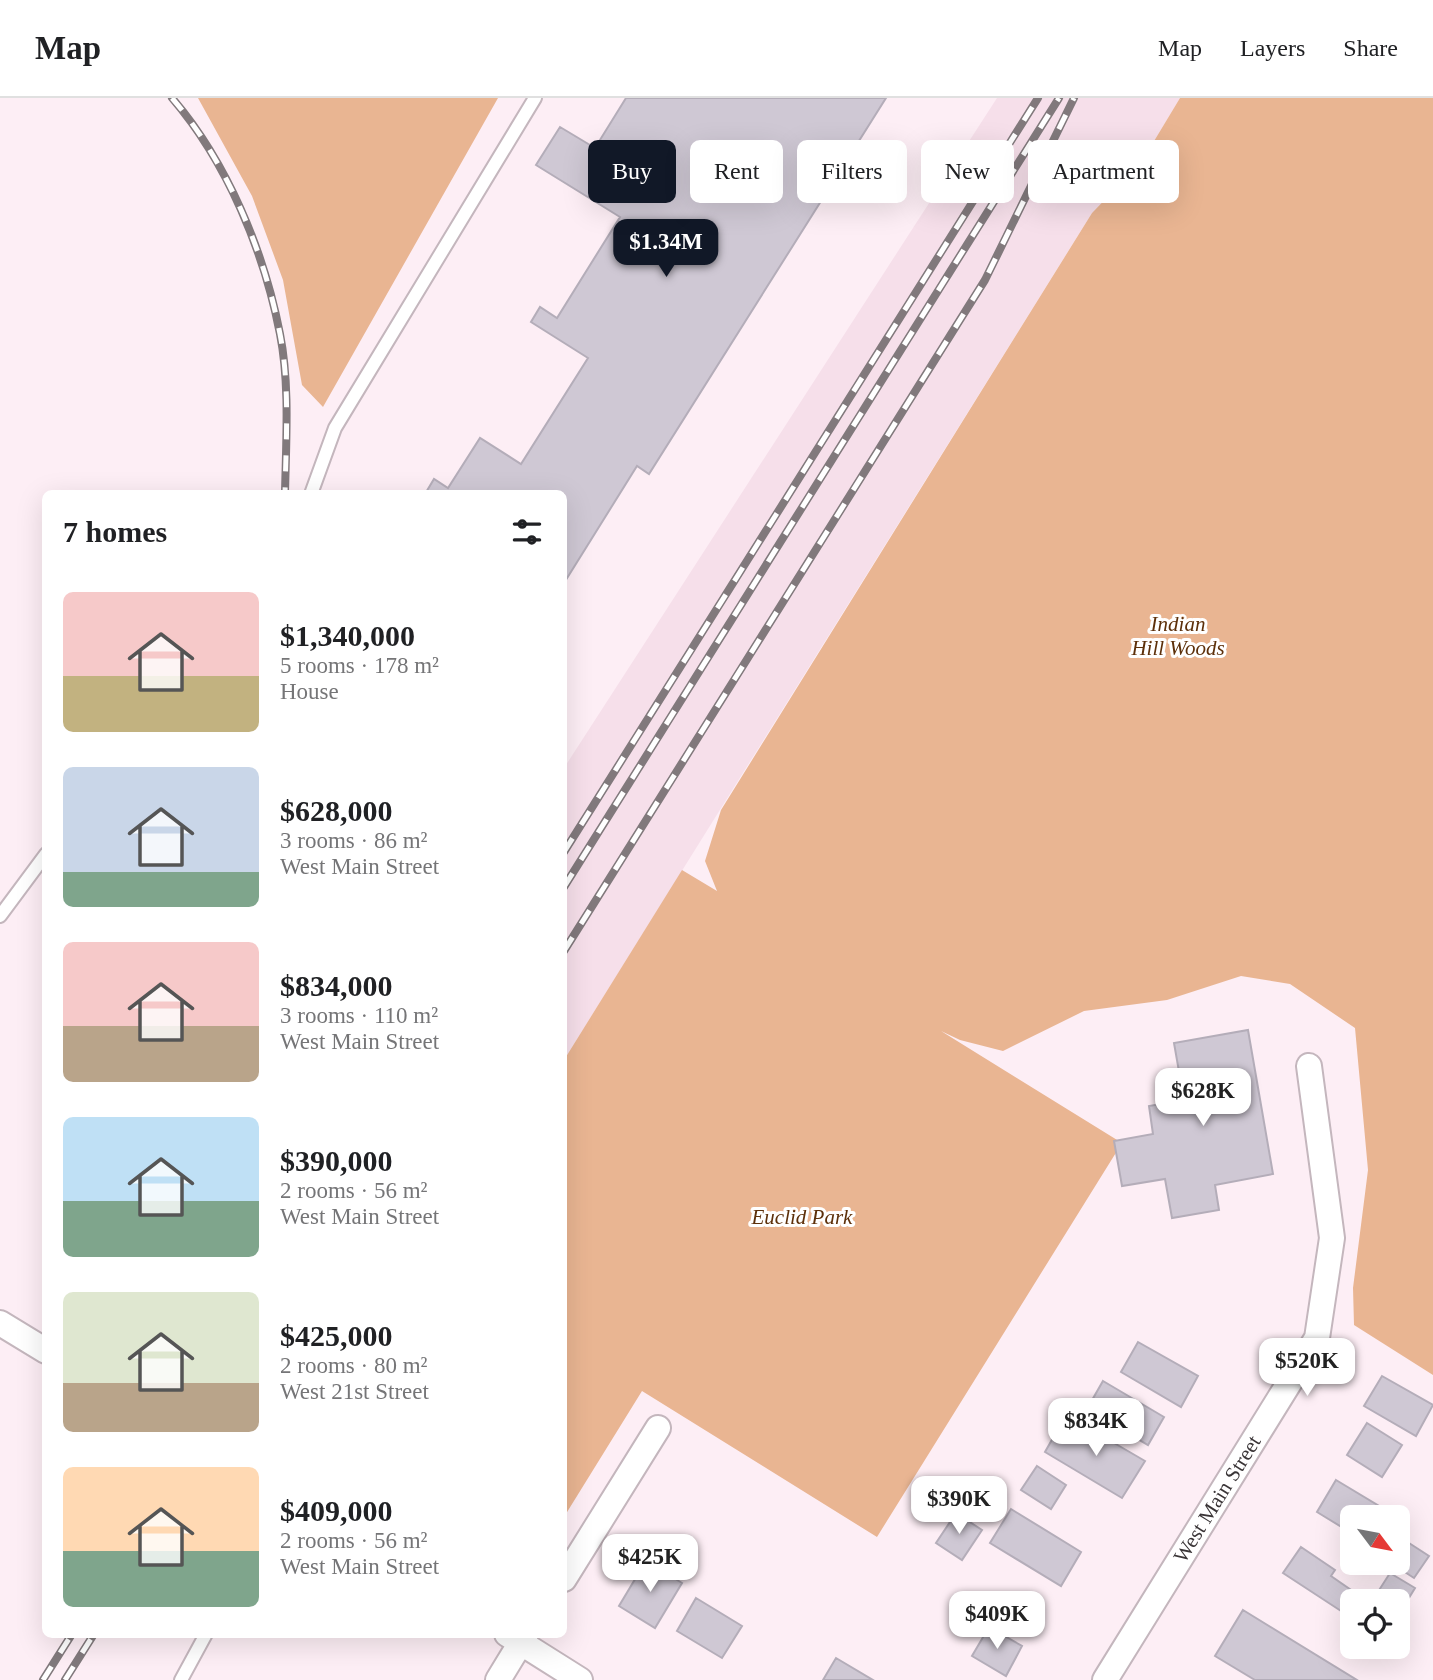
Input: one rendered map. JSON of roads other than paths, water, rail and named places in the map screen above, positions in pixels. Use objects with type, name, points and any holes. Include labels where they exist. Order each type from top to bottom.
[{"type":"street","name":"West Main Street","points":[[1105,1680],[1317,1338],[1332,1238],[1309,1066]]},
{"type":"street","points":[[0,1323],[42,1349]]},
{"type":"street","points":[[567,1574],[659,1428]]},
{"type":"street","points":[[498,1680],[518,1638]]},
{"type":"street","points":[[519,1638],[580,1680]]},
{"type":"lane","points":[[312,490],[335,428],[535,98]]},
{"type":"lane","points":[[0,916],[42,859]]},
{"type":"lane","points":[[181,1680],[204,1638]]},
{"type":"railway","points":[[172,98],[192,123],[226,179],[241,209],[264,271],[280,334],[285,373],[285,490]]},
{"type":"railway","points":[[567,847],[1038,98]]},
{"type":"railway","points":[[567,882],[1059,98]]},
{"type":"railway","points":[[567,946],[985,280],[1074,98]]},
{"type":"railway","points":[[43,1680],[69,1638]]},
{"type":"railway","points":[[65,1680],[91,1638]]},
{"type":"park label","name":"Indian Hill Woods","points":[[1178,636]]},
{"type":"park label","name":"Euclid Park","points":[[802,1217]]}]
